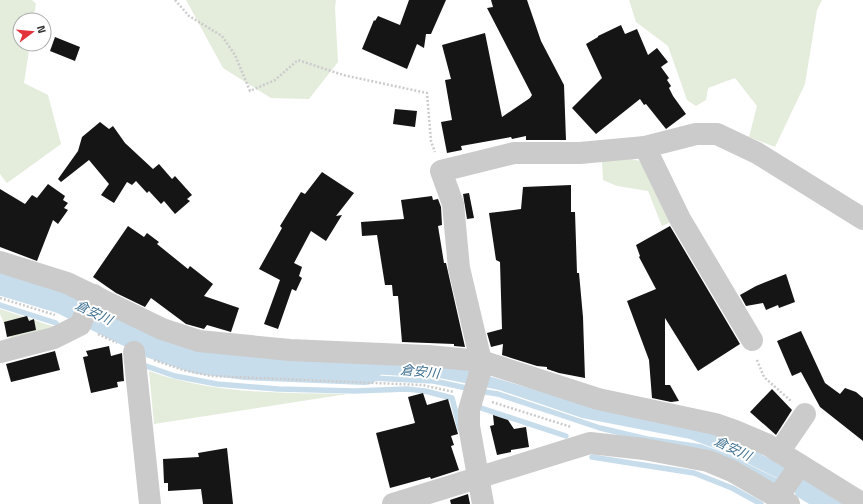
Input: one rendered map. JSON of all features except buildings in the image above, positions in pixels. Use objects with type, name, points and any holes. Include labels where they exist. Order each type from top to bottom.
[{"type":"street","points":[[483,504],[469,418],[469,410],[481,365],[459,268],[453,204],[442,171],[514,153],[580,153],[645,147],[696,134],[717,134],[757,153],[863,219]]},
{"type":"street","points":[[645,147],[680,219],[752,340]]},
{"type":"street","points":[[0,262],[54,278],[86,310],[162,329],[199,341],[290,350],[428,356],[481,365],[598,399],[715,424],[735,431],[779,452],[798,468],[863,504]]},
{"type":"street","points":[[0,352],[54,338],[86,310]]},
{"type":"street","points":[[134,352],[150,504]]},
{"type":"street","points":[[779,452],[805,414]]},
{"type":"street","points":[[393,504],[590,442],[651,450],[708,461],[732,471],[783,497],[798,468]]},
{"type":"path","points":[[175,0],[189,16],[222,36],[235,55],[250,92],[275,80],[298,60],[342,76],[427,93],[431,141],[442,171]]},
{"type":"path","points":[[0,298],[59,316],[86,310],[134,352],[182,370],[211,376],[422,385],[474,394],[580,430],[587,436],[590,442]]},
{"type":"path","points":[[752,340],[752,347],[764,378],[805,414]]},
{"type":"green space","points":[[0,0],[32,0],[36,4],[34,12],[12,12],[12,52],[29,52],[24,83],[48,95],[61,144],[7,183],[0,174]]},
{"type":"green space","points":[[186,0],[336,0],[335,8],[338,62],[309,99],[271,98],[223,68]]},
{"type":"green space","points":[[629,0],[822,0],[817,10],[805,84],[775,147],[749,137],[757,106],[735,78],[708,88],[706,100],[696,106],[687,100],[668,46],[636,22]]},
{"type":"green space","points":[[631,159],[644,162],[673,221],[662,226],[648,191],[617,186],[603,180],[602,160]]},
{"type":"green space","points":[[0,309],[55,327],[12,341],[0,314]]},
{"type":"green space","points":[[149,371],[173,379],[197,384],[246,391],[347,394],[154,424]]},
{"type":"water","points":[[319,361],[461,368],[608,411],[696,428],[753,450],[786,467],[844,504],[809,504],[796,496],[794,491],[777,478],[729,454],[690,439],[582,418],[499,390],[439,378],[318,371]]},
{"type":"waterway","name":"倉安川","points":[[0,278],[63,297],[154,342],[198,357],[245,363],[365,368]]},
{"type":"waterway","points":[[0,289],[80,314]]},
{"type":"waterway","points":[[0,305],[56,323]]},
{"type":"waterway","points":[[87,318],[147,350],[178,362],[223,371],[434,381],[471,389]]},
{"type":"waterway","points":[[144,368],[143,365],[175,376],[217,384],[278,389],[355,391],[407,389],[425,391],[452,398],[460,429]]},
{"type":"waterway","points":[[479,391],[498,394],[600,428],[647,439],[701,447],[728,457],[783,483]]},
{"type":"waterway","points":[[481,408],[566,436]]},
{"type":"waterway","points":[[592,457],[694,473],[732,488],[761,504]]}]
